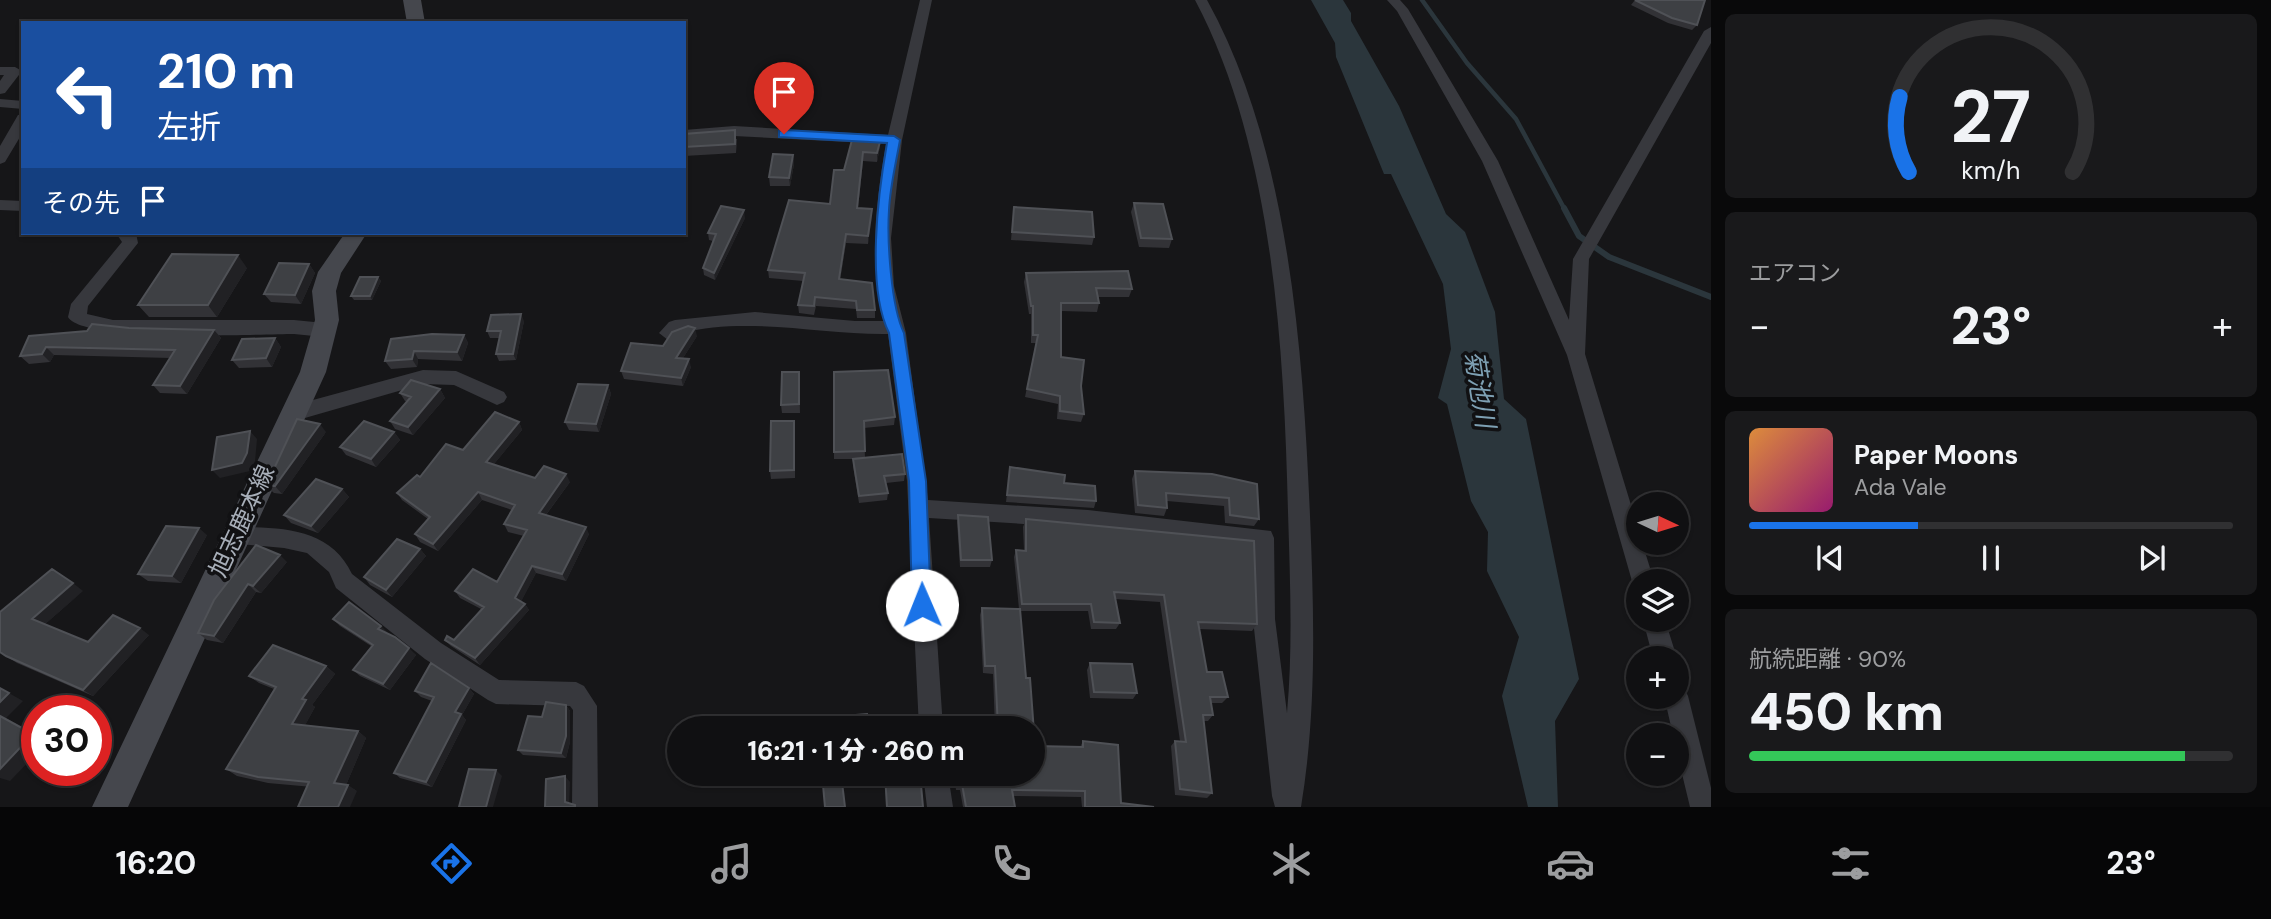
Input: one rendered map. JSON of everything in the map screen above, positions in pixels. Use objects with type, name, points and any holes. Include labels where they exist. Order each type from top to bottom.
[{"type":"main road","points":[[412,0],[416,21]]},
{"type":"main road","name":"旭志鹿本線","points":[[110,807],[291,414],[313,372],[327,320],[324,291],[330,272],[355,235]]},
{"type":"street","points":[[926,0],[894,140],[882,210],[887,292],[911,426],[919,508],[922,605],[930,716]]},
{"type":"street","points":[[1201,0],[1237,76],[1250,122],[1277,244],[1289,318],[1295,395],[1301,594],[1295,775],[1287,807]]},
{"type":"street","points":[[1393,0],[1402,9],[1490,161],[1576,355],[1639,569]]},
{"type":"street","points":[[1576,355],[1581,259],[1708,40]]},
{"type":"street","points":[[0,71],[15,71],[0,90]]},
{"type":"street","points":[[0,103],[21,105]]},
{"type":"street","points":[[0,159],[21,122]]},
{"type":"street","points":[[686,135],[734,131],[894,140]]},
{"type":"street","points":[[0,205],[21,206]]},
{"type":"street","points":[[128,235],[131,237],[130,243],[80,304],[77,317],[87,323],[113,327],[294,327],[324,330]]},
{"type":"street","points":[[668,333],[675,327],[755,319],[856,328],[895,327]]},
{"type":"street","points":[[291,414],[423,377],[456,378],[497,397]]},
{"type":"street","points":[[919,508],[1088,519],[1263,538],[1264,619],[1287,807]]},
{"type":"street","points":[[236,536],[288,537],[317,548],[339,564],[344,581],[433,652],[496,692],[576,694],[585,706],[585,807]]},
{"type":"street","points":[[1679,709],[1703,807]]},
{"type":"street","points":[[937,786],[940,807]]},
{"type":"water","name":"菊池川","points":[[1311,0],[1343,0],[1351,13],[1351,21],[1399,106],[1446,214],[1465,232],[1495,312],[1504,399],[1526,419],[1579,679],[1555,721],[1558,807],[1528,807],[1502,696],[1519,637],[1487,571],[1488,532],[1471,501],[1447,404],[1438,398],[1451,349],[1443,284],[1391,174],[1384,174],[1336,57],[1335,43]]},
{"type":"building","points":[[1635,0],[1705,0],[1697,25],[1672,18]]},
{"type":"building","points":[[735,130],[735,144],[686,147],[686,134]]},
{"type":"building","points":[[853,136],[881,138],[877,153],[863,152],[857,208],[872,209],[868,236],[846,234],[839,279],[872,283],[875,310],[857,310],[856,301],[815,297],[814,306],[798,305],[805,273],[768,270],[789,200],[830,204],[834,170],[844,170]]},
{"type":"building","points":[[773,154],[793,155],[789,178],[769,177]]},
{"type":"building","points":[[1134,203],[1163,204],[1172,239],[1141,238]]},
{"type":"building","points":[[721,206],[744,210],[714,273],[703,268],[716,234],[708,233]]},
{"type":"building","points":[[1014,207],[1092,212],[1094,237],[1012,232]]},
{"type":"building","points":[[172,254],[238,255],[208,305],[138,305]]},
{"type":"building","points":[[279,263],[309,264],[295,295],[264,294]]},
{"type":"building","points":[[1128,271],[1132,289],[1096,288],[1099,303],[1061,303],[1061,357],[1084,360],[1081,386],[1084,414],[1060,411],[1060,396],[1027,389],[1038,335],[1033,335],[1033,306],[1026,273]]},
{"type":"building","points":[[360,277],[378,277],[370,296],[351,296]]},
{"type":"building","points":[[521,314],[513,354],[496,354],[501,331],[487,331],[491,315]]},
{"type":"building","points":[[92,324],[129,328],[214,330],[180,386],[153,385],[175,350],[46,347],[42,354],[20,356],[29,336],[87,331]]},
{"type":"building","points":[[688,326],[695,328],[676,358],[689,359],[681,378],[621,371],[631,343],[663,346],[672,332]]},
{"type":"building","points":[[432,334],[464,335],[457,352],[414,351],[412,359],[385,361],[391,339]]},
{"type":"building","points":[[275,338],[266,358],[232,360],[242,339]]},
{"type":"building","points":[[888,370],[895,417],[864,421],[865,451],[834,452],[834,372]]},
{"type":"building","points":[[782,372],[799,372],[799,404],[781,405]]},
{"type":"building","points":[[411,380],[440,389],[408,427],[390,421],[411,397],[400,393]]},
{"type":"building","points":[[578,384],[608,385],[596,424],[565,422]]},
{"type":"building","points":[[495,412],[519,422],[486,462],[535,478],[544,466],[566,474],[539,513],[586,527],[562,574],[532,566],[515,598],[525,604],[475,658],[445,640],[447,636],[454,640],[484,607],[455,591],[473,569],[497,582],[527,530],[504,524],[515,505],[478,492],[433,544],[415,534],[430,517],[397,493],[417,475],[420,477],[446,444],[463,450]]},
{"type":"building","points":[[297,419],[320,424],[275,486],[266,486]]},
{"type":"building","points":[[364,421],[394,432],[371,459],[340,447]]},
{"type":"building","points":[[771,421],[794,421],[794,470],[770,471]]},
{"type":"building","points":[[250,431],[247,453],[242,463],[212,470],[217,437]]},
{"type":"building","points":[[902,454],[905,474],[884,476],[888,493],[859,496],[853,459]]},
{"type":"building","points":[[1010,467],[1065,475],[1064,483],[1095,486],[1096,501],[1007,495]]},
{"type":"building","points":[[1135,471],[1212,474],[1257,484],[1259,519],[1230,515],[1229,498],[1166,493],[1167,508],[1138,505]]},
{"type":"building","points":[[316,479],[342,489],[311,526],[284,515]]},
{"type":"building","points":[[958,515],[988,517],[992,560],[961,560]]},
{"type":"building","points":[[1026,519],[1254,541],[1257,624],[1198,622],[1207,672],[1222,672],[1228,697],[1210,697],[1213,715],[1203,715],[1212,793],[1180,789],[1175,741],[1186,742],[1164,595],[1114,592],[1120,623],[1094,622],[1091,604],[1022,604],[1016,550],[1026,551]]},
{"type":"building","points":[[166,526],[199,528],[172,576],[138,574]]},
{"type":"building","points":[[397,539],[420,549],[386,590],[364,577]]},
{"type":"building","points":[[256,545],[280,555],[253,586],[248,584],[214,636],[198,633],[214,600]]},
{"type":"building","points":[[52,569],[73,583],[32,619],[88,642],[113,615],[140,628],[83,690],[0,652],[0,612]]},
{"type":"building","points":[[349,602],[381,626],[378,629],[409,648],[383,684],[353,670],[373,645],[333,619]]},
{"type":"building","points":[[982,608],[1020,609],[1026,678],[1030,678],[1033,716],[997,716],[995,666],[985,666]]},
{"type":"building","points":[[273,645],[326,666],[302,699],[306,700],[292,724],[358,731],[334,783],[348,785],[338,807],[298,807],[309,782],[258,777],[226,769],[276,687],[249,676]]},
{"type":"building","points":[[431,663],[469,688],[455,712],[461,714],[426,782],[394,773],[434,697],[415,691]]},
{"type":"building","points":[[1090,663],[1132,664],[1137,693],[1094,692]]},
{"type":"building","points":[[0,688],[9,693],[0,702]]},
{"type":"building","points":[[546,702],[566,705],[566,736],[561,753],[518,750],[528,716],[542,717]]},
{"type":"building","points":[[0,716],[21,727],[21,747],[0,769]]},
{"type":"building","points":[[1083,741],[1118,745],[1121,803],[1154,807],[1085,807],[1085,791],[1012,790],[1015,807],[966,807],[962,786],[1045,786],[1045,746],[1083,747]]},
{"type":"building","points":[[469,769],[496,770],[486,807],[459,807]]},
{"type":"building","points":[[565,776],[565,802],[575,807],[545,807],[546,779]]},
{"type":"building","points":[[823,786],[842,786],[845,807],[825,807]]},
{"type":"building","points":[[886,786],[921,786],[923,807],[887,807]]},
{"type":"waterway","points":[[1422,0],[1467,63],[1516,119],[1565,210]]},
{"type":"waterway","points":[[1564,208],[1579,236],[1609,257],[1711,297]]},
{"type":"route","points":[[784,134],[894,140],[882,210],[887,292],[891,321],[897,333],[918,481],[922,605]]}]
